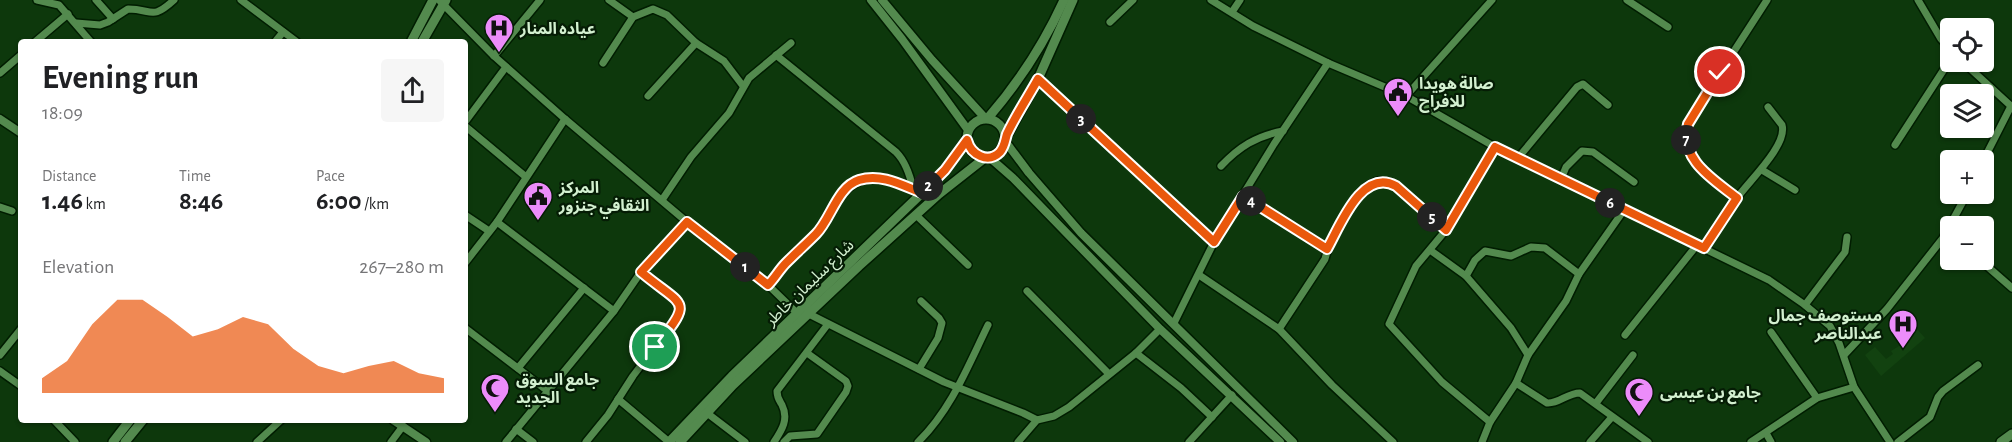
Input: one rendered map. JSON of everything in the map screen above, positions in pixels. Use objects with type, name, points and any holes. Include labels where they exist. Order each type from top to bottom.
[{"type":"main road","points":[[413,39],[433,0]]},
{"type":"main road","points":[[1064,0],[1016,86],[987,118],[976,121],[968,130],[967,140],[971,151],[987,157],[998,153],[1038,79],[1073,0]]},
{"type":"main road","points":[[424,39],[443,1]]},
{"type":"main road","points":[[987,118],[1002,126],[1006,139]]},
{"type":"main road","name":"شارع سليمان خاطر","points":[[669,442],[732,376],[798,315],[917,191],[945,170],[967,140]]},
{"type":"main road","name":"شارع سليمان خاطر","points":[[680,442],[733,385],[809,314],[916,215],[987,157]]},
{"type":"main road","points":[[113,442],[128,423]]},
{"type":"main road","points":[[125,442],[141,423]]},
{"type":"main road","points":[[2001,442],[2012,434]]},
{"type":"street","points":[[37,0],[61,2],[89,39]]},
{"type":"street","points":[[96,0],[113,19]]},
{"type":"street","points":[[76,23],[100,25],[128,9],[150,13],[159,12],[174,0]]},
{"type":"street","points":[[241,0],[251,3],[293,39]]},
{"type":"street","points":[[494,56],[540,0]]},
{"type":"street","points":[[609,0],[633,17]]},
{"type":"street","points":[[871,0],[968,130]]},
{"type":"street","points":[[882,0],[932,60],[987,118]]},
{"type":"street","points":[[1110,22],[1133,0]]},
{"type":"street","points":[[1211,0],[1253,26],[1328,63],[1406,96],[1495,147],[1769,280],[1830,326],[1844,355],[1854,387],[1890,442]]},
{"type":"street","points":[[1232,12],[1240,0]]},
{"type":"street","points":[[1406,96],[1492,0]]},
{"type":"street","points":[[1627,0],[1668,27]]},
{"type":"street","points":[[1737,198],[1708,175],[1694,160],[1687,148],[1686,132],[1688,124],[1767,0]]},
{"type":"street","points":[[1918,0],[1940,37]]},
{"type":"street","points":[[443,1],[506,67],[687,222],[768,285],[798,315]]},
{"type":"street","points":[[603,63],[633,17],[648,10],[659,10],[696,43],[723,61],[743,86]]},
{"type":"street","points":[[39,39],[68,14]]},
{"type":"street","points":[[277,39],[283,32]]},
{"type":"street","points":[[648,96],[696,43]]},
{"type":"street","points":[[662,200],[691,158],[729,113],[743,86],[760,68],[791,43]]},
{"type":"street","points":[[777,55],[896,152],[917,191]]},
{"type":"street","points":[[0,73],[18,58]]},
{"type":"street","points":[[1173,323],[1214,242],[1328,63]]},
{"type":"street","points":[[468,120],[506,67]]},
{"type":"street","points":[[1895,145],[1942,72]]},
{"type":"street","points":[[1974,72],[2012,106],[1989,150]]},
{"type":"street","points":[[1038,79],[1214,242]]},
{"type":"street","points":[[1518,158],[1577,87],[1583,84],[1588,86],[1608,105]]},
{"type":"street","points":[[1625,335],[1701,247],[1737,198],[1762,170],[1784,130],[1768,107]]},
{"type":"street","points":[[0,118],[18,131]]},
{"type":"street","points":[[468,259],[496,222],[565,119]]},
{"type":"street","points":[[468,127],[525,177]]},
{"type":"street","points":[[1221,166],[1239,147],[1267,134],[1283,131]]},
{"type":"street","points":[[1006,139],[1029,173],[1081,233],[1293,442]]},
{"type":"street","points":[[1490,422],[1442,381],[1389,324],[1408,279],[1446,230],[1495,147]]},
{"type":"street","points":[[1561,179],[1566,167],[1582,151],[1593,152],[1634,182]]},
{"type":"street","points":[[987,157],[1045,210],[1160,329],[1280,442]]},
{"type":"street","points":[[1762,170],[1795,190]]},
{"type":"street","points":[[768,285],[783,266],[816,234],[841,196],[853,183],[860,180],[888,179],[917,191]]},
{"type":"street","points":[[1279,329],[1324,259],[1327,249],[1364,188],[1380,181],[1389,182],[1446,230]]},
{"type":"street","points":[[1243,196],[1327,249]]},
{"type":"street","points":[[0,207],[12,211]]},
{"type":"street","points":[[1482,442],[1490,422],[1516,383],[1528,355],[1566,301],[1579,274],[1624,210]]},
{"type":"street","points":[[916,215],[968,265]]},
{"type":"street","points":[[468,217],[489,231]]},
{"type":"street","points":[[496,222],[614,311]]},
{"type":"street","points":[[506,442],[614,311],[641,272],[687,222]]},
{"type":"street","points":[[1805,305],[1845,252],[1847,237]]},
{"type":"street","points":[[1466,276],[1475,260],[1485,251],[1511,256],[1537,246],[1545,248],[1579,274]]},
{"type":"street","points":[[1844,355],[1940,248]]},
{"type":"street","points":[[1431,250],[1466,276],[1511,328],[1528,355]]},
{"type":"street","points":[[1991,270],[2012,288]]},
{"type":"street","points":[[586,442],[677,320],[681,309],[675,298],[641,272]]},
{"type":"street","points":[[1199,275],[1279,329],[1332,385],[1393,442]]},
{"type":"street","points":[[518,368],[584,288]]},
{"type":"street","points":[[1027,291],[1109,374]]},
{"type":"street","points":[[919,369],[938,338],[942,323],[921,301]]},
{"type":"street","points":[[809,314],[919,369],[1023,412],[1036,420]]},
{"type":"street","points":[[774,442],[786,419],[777,391],[828,324]]},
{"type":"street","points":[[918,442],[935,423],[958,387],[988,325]]},
{"type":"street","points":[[1018,442],[1036,420],[1054,416],[1069,407],[1136,353],[1160,329]]},
{"type":"street","points":[[468,330],[549,392]]},
{"type":"street","points":[[1771,332],[1817,398]]},
{"type":"street","points":[[0,355],[18,333]]},
{"type":"street","points":[[784,442],[790,436],[817,434],[848,386],[846,381],[807,353]]},
{"type":"street","points":[[1136,353],[1181,388],[1212,417]]},
{"type":"street","points":[[1596,404],[1633,355]]},
{"type":"street","points":[[1898,442],[1930,417],[1943,391],[1978,365]]},
{"type":"street","points":[[0,371],[18,384]]},
{"type":"street","points":[[1516,383],[1546,403],[1580,393],[1648,442]]},
{"type":"street","points":[[1751,442],[1817,398],[1854,387]]},
{"type":"street","points":[[1189,442],[1232,395]]},
{"type":"street","points":[[618,399],[669,442]]},
{"type":"street","points":[[707,412],[745,442]]},
{"type":"street","points":[[1590,442],[1612,417]]},
{"type":"street","points":[[57,423],[75,442]]},
{"type":"street","points":[[257,442],[278,423]]},
{"type":"street","points":[[398,423],[426,442]]},
{"type":"street","points":[[391,442],[403,426]]},
{"type":"street","points":[[516,429],[533,442]]},
{"type":"street","points":[[1766,433],[1771,442]]},
{"type":"shaded area","name":"مستوصف جمال عبدالناصر","points":[[1907,318],[1925,338],[1881,376],[1865,355],[1875,347],[1886,359],[1893,354],[1891,351],[1907,341],[1897,328]]},
{"type":"place","name":"عياده المنار","points":[[499,54]]},
{"type":"place","name":"صالة هويدا للافراح","points":[[1398,118]]},
{"type":"place","name":"المركز الثقافي جنزور","points":[[538,222]]},
{"type":"place","name":"مستوصف جمال عبدالناصر","points":[[1903,350]]},
{"type":"place","name":"جامع السوق الجديد","points":[[495,414]]},
{"type":"place","name":"جامع بن عيسى","points":[[1639,418]]},
{"type":"route","points":[[655,347],[677,320],[681,309],[675,298],[641,272],[687,222],[768,285],[783,266],[816,234],[841,196],[853,183],[860,180],[888,179],[922,193],[945,170],[967,140],[971,151],[981,157],[998,153],[1003,149],[1006,137],[1038,79],[1214,242],[1243,196],[1327,249],[1364,188],[1380,181],[1396,186],[1446,230],[1495,147],[1704,248],[1737,198],[1708,175],[1694,160],[1687,148],[1686,132],[1688,124],[1720,72]]}]
